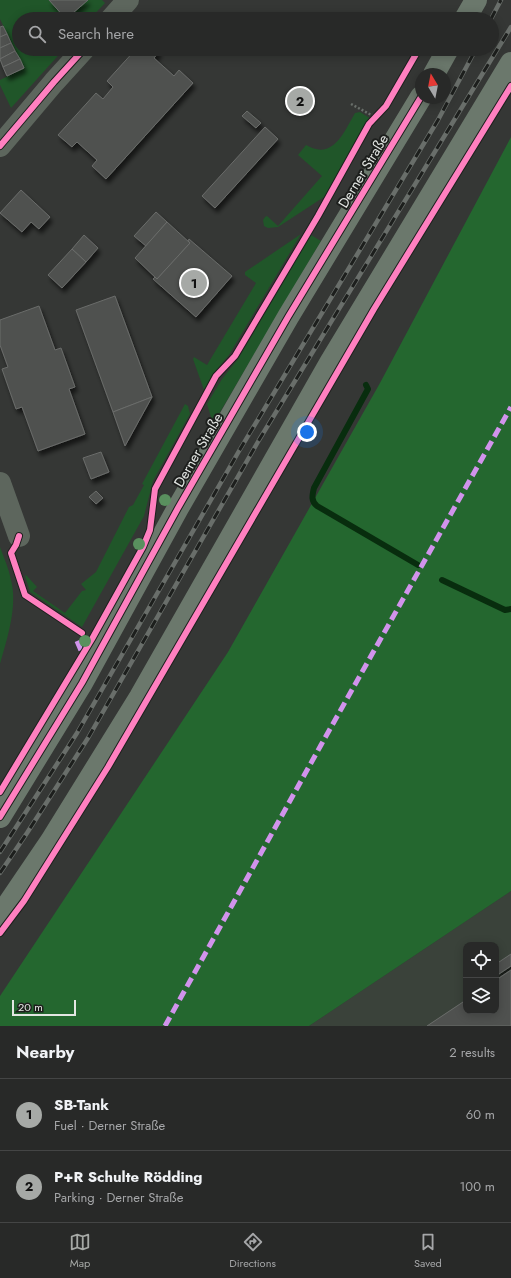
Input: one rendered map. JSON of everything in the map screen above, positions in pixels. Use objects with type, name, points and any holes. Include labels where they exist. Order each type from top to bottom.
[{"type":"main road","points":[[469,12],[476,0]]},
{"type":"main road","points":[[437,68],[444,56]]},
{"type":"main road","points":[[0,916],[51,841],[140,697],[330,363],[511,63]]},
{"type":"main road","name":"Derner Straße","points":[[0,817],[82,683],[194,481],[284,324],[417,104]]},
{"type":"street","points":[[117,12],[128,0]]},
{"type":"street","points":[[0,146],[78,56]]},
{"type":"street","points":[[0,483],[19,536]]},
{"type":"path","points":[[351,104],[375,118]]},
{"type":"shaded area","points":[[511,891],[511,1026],[309,1026]]},
{"type":"green space","points":[[0,0],[102,0],[105,3],[97,12],[12,12],[12,44],[0,19]]},
{"type":"green space","points":[[18,56],[58,56],[11,108],[0,85],[0,80],[24,68]]},
{"type":"green space","points":[[360,112],[371,119],[367,122],[324,197],[278,227],[268,228],[264,226],[263,220],[267,216],[278,226],[322,176],[298,155],[306,145],[315,149],[330,147],[342,136],[355,113]]},
{"type":"green space","points":[[511,137],[511,891],[309,1026],[0,1026],[0,996],[228,652],[380,383]]},
{"type":"green space","points":[[301,234],[229,355],[213,374],[204,390],[193,359],[194,357],[207,365],[256,283],[245,275],[245,272]]},
{"type":"green space","points":[[311,235],[321,241],[213,424],[207,404],[222,379],[238,359]]},
{"type":"green space","points":[[185,404],[188,406],[190,414],[153,481],[144,516],[82,627],[30,592],[25,576],[26,575],[37,587],[33,591],[65,613],[82,591],[86,590],[81,584],[96,572],[129,507],[133,505],[144,485],[142,484]]},
{"type":"green space","points":[[0,547],[10,576],[13,590],[13,601],[11,622],[0,664]]},
{"type":"building","points":[[49,0],[88,0],[74,12],[60,12]]},
{"type":"building","points":[[3,26],[7,34],[0,37],[0,27]]},
{"type":"building","points":[[7,34],[11,43],[0,48],[0,37]]},
{"type":"building","points":[[11,43],[12,53],[0,59],[0,48]]},
{"type":"building","points":[[12,53],[12,56],[18,56],[20,59],[3,67],[0,59]]},
{"type":"building","points":[[130,56],[156,56],[154,58],[174,76],[179,70],[193,83],[106,179],[92,166],[97,160],[77,142],[72,147],[58,135],[96,93],[103,99],[113,87],[107,81]]},
{"type":"building","points":[[20,59],[24,68],[7,76],[3,67]]},
{"type":"building","points":[[247,111],[261,123],[256,128],[242,116]]},
{"type":"building","points":[[265,127],[278,139],[215,208],[202,196]]},
{"type":"building","points":[[21,190],[50,217],[39,229],[31,222],[22,232],[0,213]]},
{"type":"building","points":[[156,212],[167,222],[146,246],[134,236]]},
{"type":"building","points":[[167,222],[190,243],[157,279],[135,258]]},
{"type":"building","points":[[84,235],[98,248],[86,262],[72,249]]},
{"type":"building","points":[[189,239],[232,276],[196,317],[153,279],[155,277],[157,279],[190,243],[188,241]]},
{"type":"building","points":[[72,249],[86,262],[62,288],[48,275]]},
{"type":"building","points":[[115,296],[152,397],[113,412],[76,310]]},
{"type":"building","points":[[39,306],[55,350],[61,348],[75,387],[69,389],[85,434],[38,451],[22,407],[16,409],[2,369],[8,367],[0,345],[0,320]]},
{"type":"building","points":[[152,397],[125,446],[113,412]]},
{"type":"building","points":[[101,452],[109,472],[91,479],[83,458]]},
{"type":"building","points":[[96,491],[103,498],[96,504],[89,497]]},
{"type":"building","points":[[511,954],[511,966],[499,974],[499,962]]},
{"type":"building","points":[[511,970],[511,1026],[427,1026],[463,1002],[463,1014],[499,1014],[499,978]]},
{"type":"waterway","points":[[366,385],[368,389],[314,488],[312,496],[313,500],[317,506],[418,565]]},
{"type":"waterway","points":[[442,580],[505,610],[511,609]]},
{"type":"railway","points":[[495,12],[501,0]]},
{"type":"railway","points":[[499,47],[511,27]]},
{"type":"railway","points":[[0,852],[77,733],[239,451],[438,120],[472,56]]},
{"type":"railway","points":[[0,873],[88,738],[259,440],[493,56]]},
{"type":"marked path","points":[[165,1026],[511,407]]},
{"type":"marked path","points":[[77,641],[83,655]]},
{"type":"cycle path","points":[[0,146],[78,56]]},
{"type":"cycle path","points":[[0,792],[92,639],[143,547],[150,530],[155,489],[216,376],[235,356],[318,216],[369,124],[386,106],[415,56]]},
{"type":"cycle path","points":[[0,933],[24,901],[108,767],[374,309],[511,86]]},
{"type":"cycle path","points":[[0,817],[82,683],[178,508],[288,317],[417,104]]},
{"type":"cycle path","points":[[19,536],[11,553],[25,595],[82,633]]},
{"type":"place","name":"P+R Schulte Rödding","points":[[300,101]]},
{"type":"place","name":"SB-Tank","points":[[194,283]]}]
